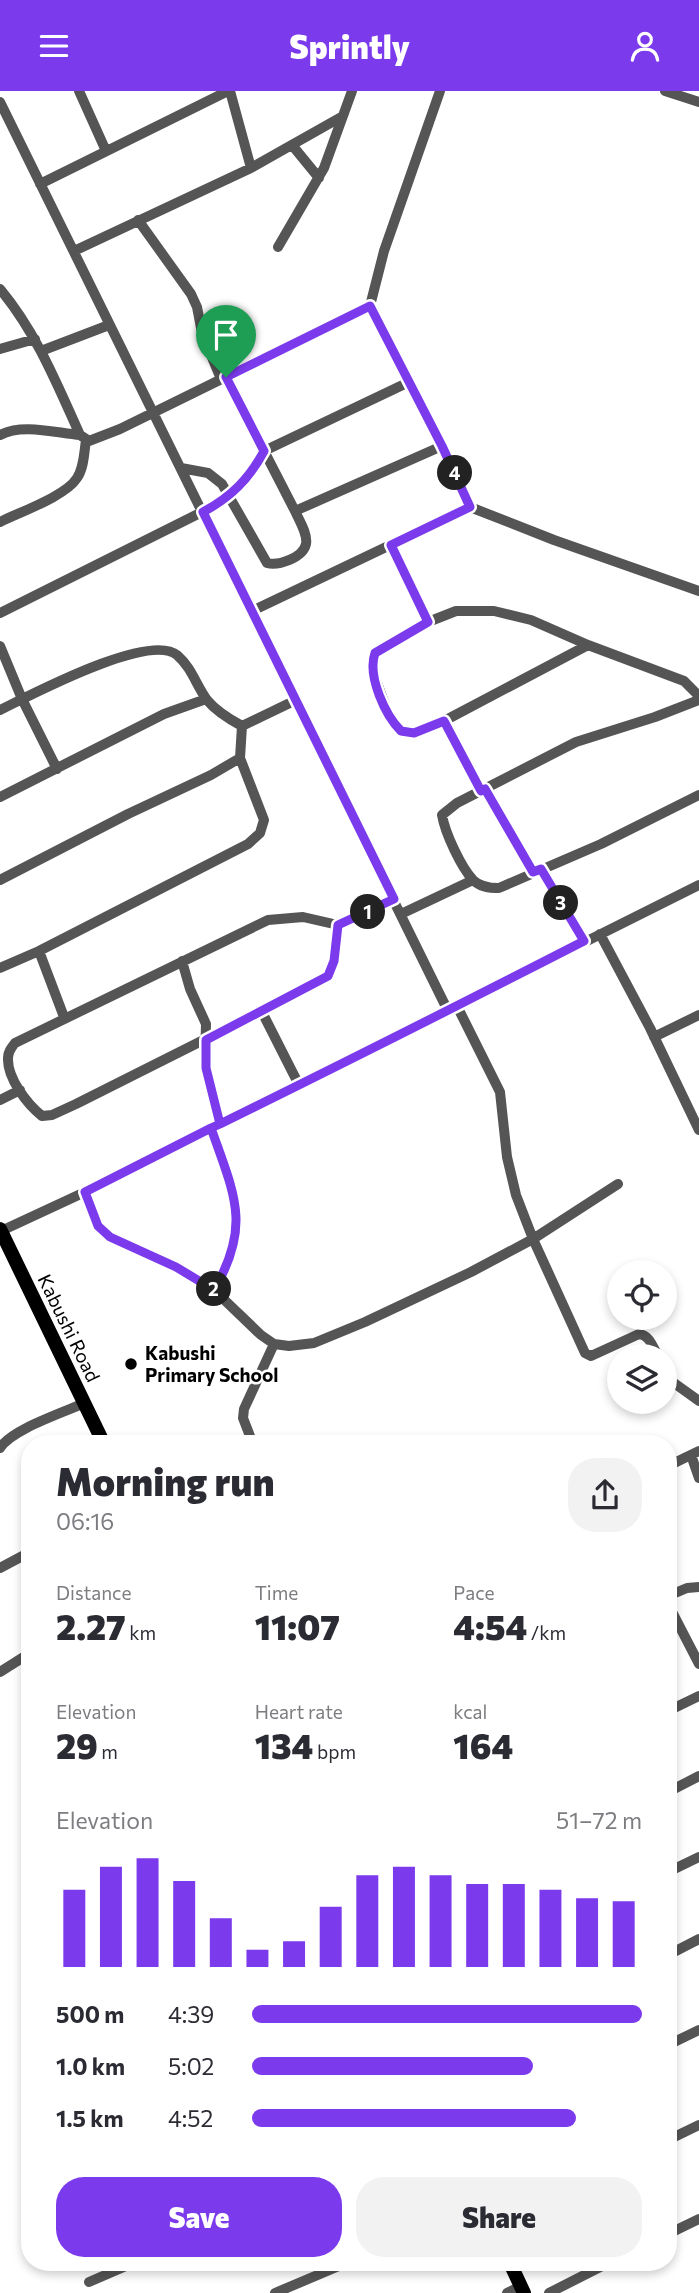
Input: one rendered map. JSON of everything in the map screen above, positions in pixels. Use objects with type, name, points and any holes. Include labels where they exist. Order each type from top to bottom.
[{"type":"main road","name":"Kabushi Road","points":[[0,1230],[100,1435]]},
{"type":"main road","points":[[513,2271],[523,2290]]},
{"type":"street","points":[[79,91],[106,151]]},
{"type":"street","points":[[40,184],[229,91],[251,168]]},
{"type":"street","points":[[278,247],[319,178],[352,91]]},
{"type":"street","points":[[440,91],[384,251],[370,306],[442,446],[470,507],[699,591]]},
{"type":"street","points":[[665,91],[699,101]]},
{"type":"street","points":[[0,102],[401,914],[500,1092],[513,1183],[533,1239],[587,1356],[607,1349]]},
{"type":"street","points":[[74,251],[251,168],[342,116]]},
{"type":"street","points":[[0,132],[12,126]]},
{"type":"street","points":[[292,145],[319,178]]},
{"type":"street","points":[[138,220],[191,294],[197,307],[202,333],[295,511],[306,545],[287,561],[275,565],[267,563],[222,484],[208,473],[181,468]]},
{"type":"street","points":[[0,289],[35,339],[83,438],[82,469],[76,480],[64,489],[0,521]]},
{"type":"street","points":[[0,435],[20,430],[83,438],[120,429],[370,306]]},
{"type":"street","points":[[41,351],[109,325]]},
{"type":"street","points":[[0,349],[35,339]]},
{"type":"street","points":[[0,613],[203,512],[243,484],[264,451],[409,382]]},
{"type":"street","points":[[295,511],[442,446]]},
{"type":"street","points":[[252,611],[470,507]]},
{"type":"street","points":[[391,545],[428,622]]},
{"type":"street","points":[[588,645],[444,721],[414,733],[401,731],[387,710],[373,672],[372,660],[379,649],[428,622],[456,611],[494,611],[531,620],[588,645],[684,681],[699,698],[655,717],[576,742],[457,803],[442,815],[454,847],[473,880],[488,888],[499,888],[601,844],[699,795]]},
{"type":"street","points":[[0,646],[22,699],[57,769]]},
{"type":"street","points":[[0,710],[109,660],[156,648],[176,654],[198,681],[206,699],[226,718],[242,726]]},
{"type":"street","points":[[0,797],[164,715],[206,699]]},
{"type":"street","points":[[242,726],[296,700]]},
{"type":"street","points":[[444,721],[483,790],[584,941]]},
{"type":"street","points":[[0,968],[39,951],[248,844],[260,833],[264,820],[240,758],[242,726]]},
{"type":"street","points":[[0,880],[240,758]]},
{"type":"street","points":[[401,914],[473,880]]},
{"type":"street","points":[[0,1230],[85,1192],[699,885]]},
{"type":"street","points":[[338,925],[334,961],[328,976],[262,1012],[52,1115],[42,1116],[33,1109],[8,1066],[7,1055],[15,1043],[268,920],[303,917],[338,925],[394,899]]},
{"type":"street","points":[[600,934],[699,1131]]},
{"type":"street","points":[[39,951],[64,1017]]},
{"type":"street","points":[[183,961],[190,989],[206,1024],[206,1068],[216,1126],[237,1213],[237,1230],[227,1268],[214,1290]]},
{"type":"street","points":[[262,1012],[299,1085]]},
{"type":"street","points":[[654,1037],[699,1015]]},
{"type":"street","points":[[0,1100],[20,1090]]},
{"type":"street","points":[[85,1192],[98,1226],[110,1237],[176,1267],[214,1290],[250,1326],[274,1344],[289,1346],[314,1343],[417,1298],[533,1239],[618,1184]]},
{"type":"street","points":[[620,1344],[644,1334],[652,1344]]},
{"type":"street","points":[[250,1435],[243,1418],[244,1409],[274,1344]]},
{"type":"street","points":[[677,1385],[699,1401]]},
{"type":"street","points":[[1,1441],[84,1403]]},
{"type":"street","points":[[677,1462],[695,1453],[699,1478]]},
{"type":"street","points":[[0,1568],[21,1557]]},
{"type":"street","points":[[677,1592],[699,1587]]},
{"type":"street","points":[[677,1619],[699,1664]]},
{"type":"street","points":[[677,1627],[681,1625]]},
{"type":"street","points":[[0,1672],[21,1659]]},
{"type":"street","points":[[677,1707],[699,1696]]},
{"type":"street","points":[[677,1787],[699,1776]]},
{"type":"street","points":[[677,1868],[699,1857]]},
{"type":"street","points":[[677,1950],[699,1939]]},
{"type":"street","points":[[677,2041],[699,2030]]},
{"type":"street","points":[[677,2136],[699,2125]]},
{"type":"street","points":[[677,2230],[699,2220]]},
{"type":"street","points":[[89,2282],[114,2271]]},
{"type":"street","points":[[275,2293],[327,2271]]},
{"type":"street","points":[[549,2293],[592,2271]]},
{"type":"street","points":[[507,2293],[523,2290]]},
{"type":"place","name":"Kabushi Primary School","points":[[131,1364]]},
{"type":"route","points":[[226,377],[264,451],[243,484],[203,512],[394,899],[338,925],[334,961],[328,976],[206,1040],[206,1068],[220,1124],[211,1128],[85,1192],[98,1226],[110,1237],[176,1267],[214,1290],[227,1268],[237,1230],[237,1213],[231,1184],[211,1128],[220,1124],[449,1011],[584,941],[541,869],[533,872],[485,789],[481,791],[444,721],[414,733],[401,731],[387,710],[377,685],[372,660],[375,653],[428,622],[391,545],[470,507],[442,446],[370,306],[226,377]]}]
